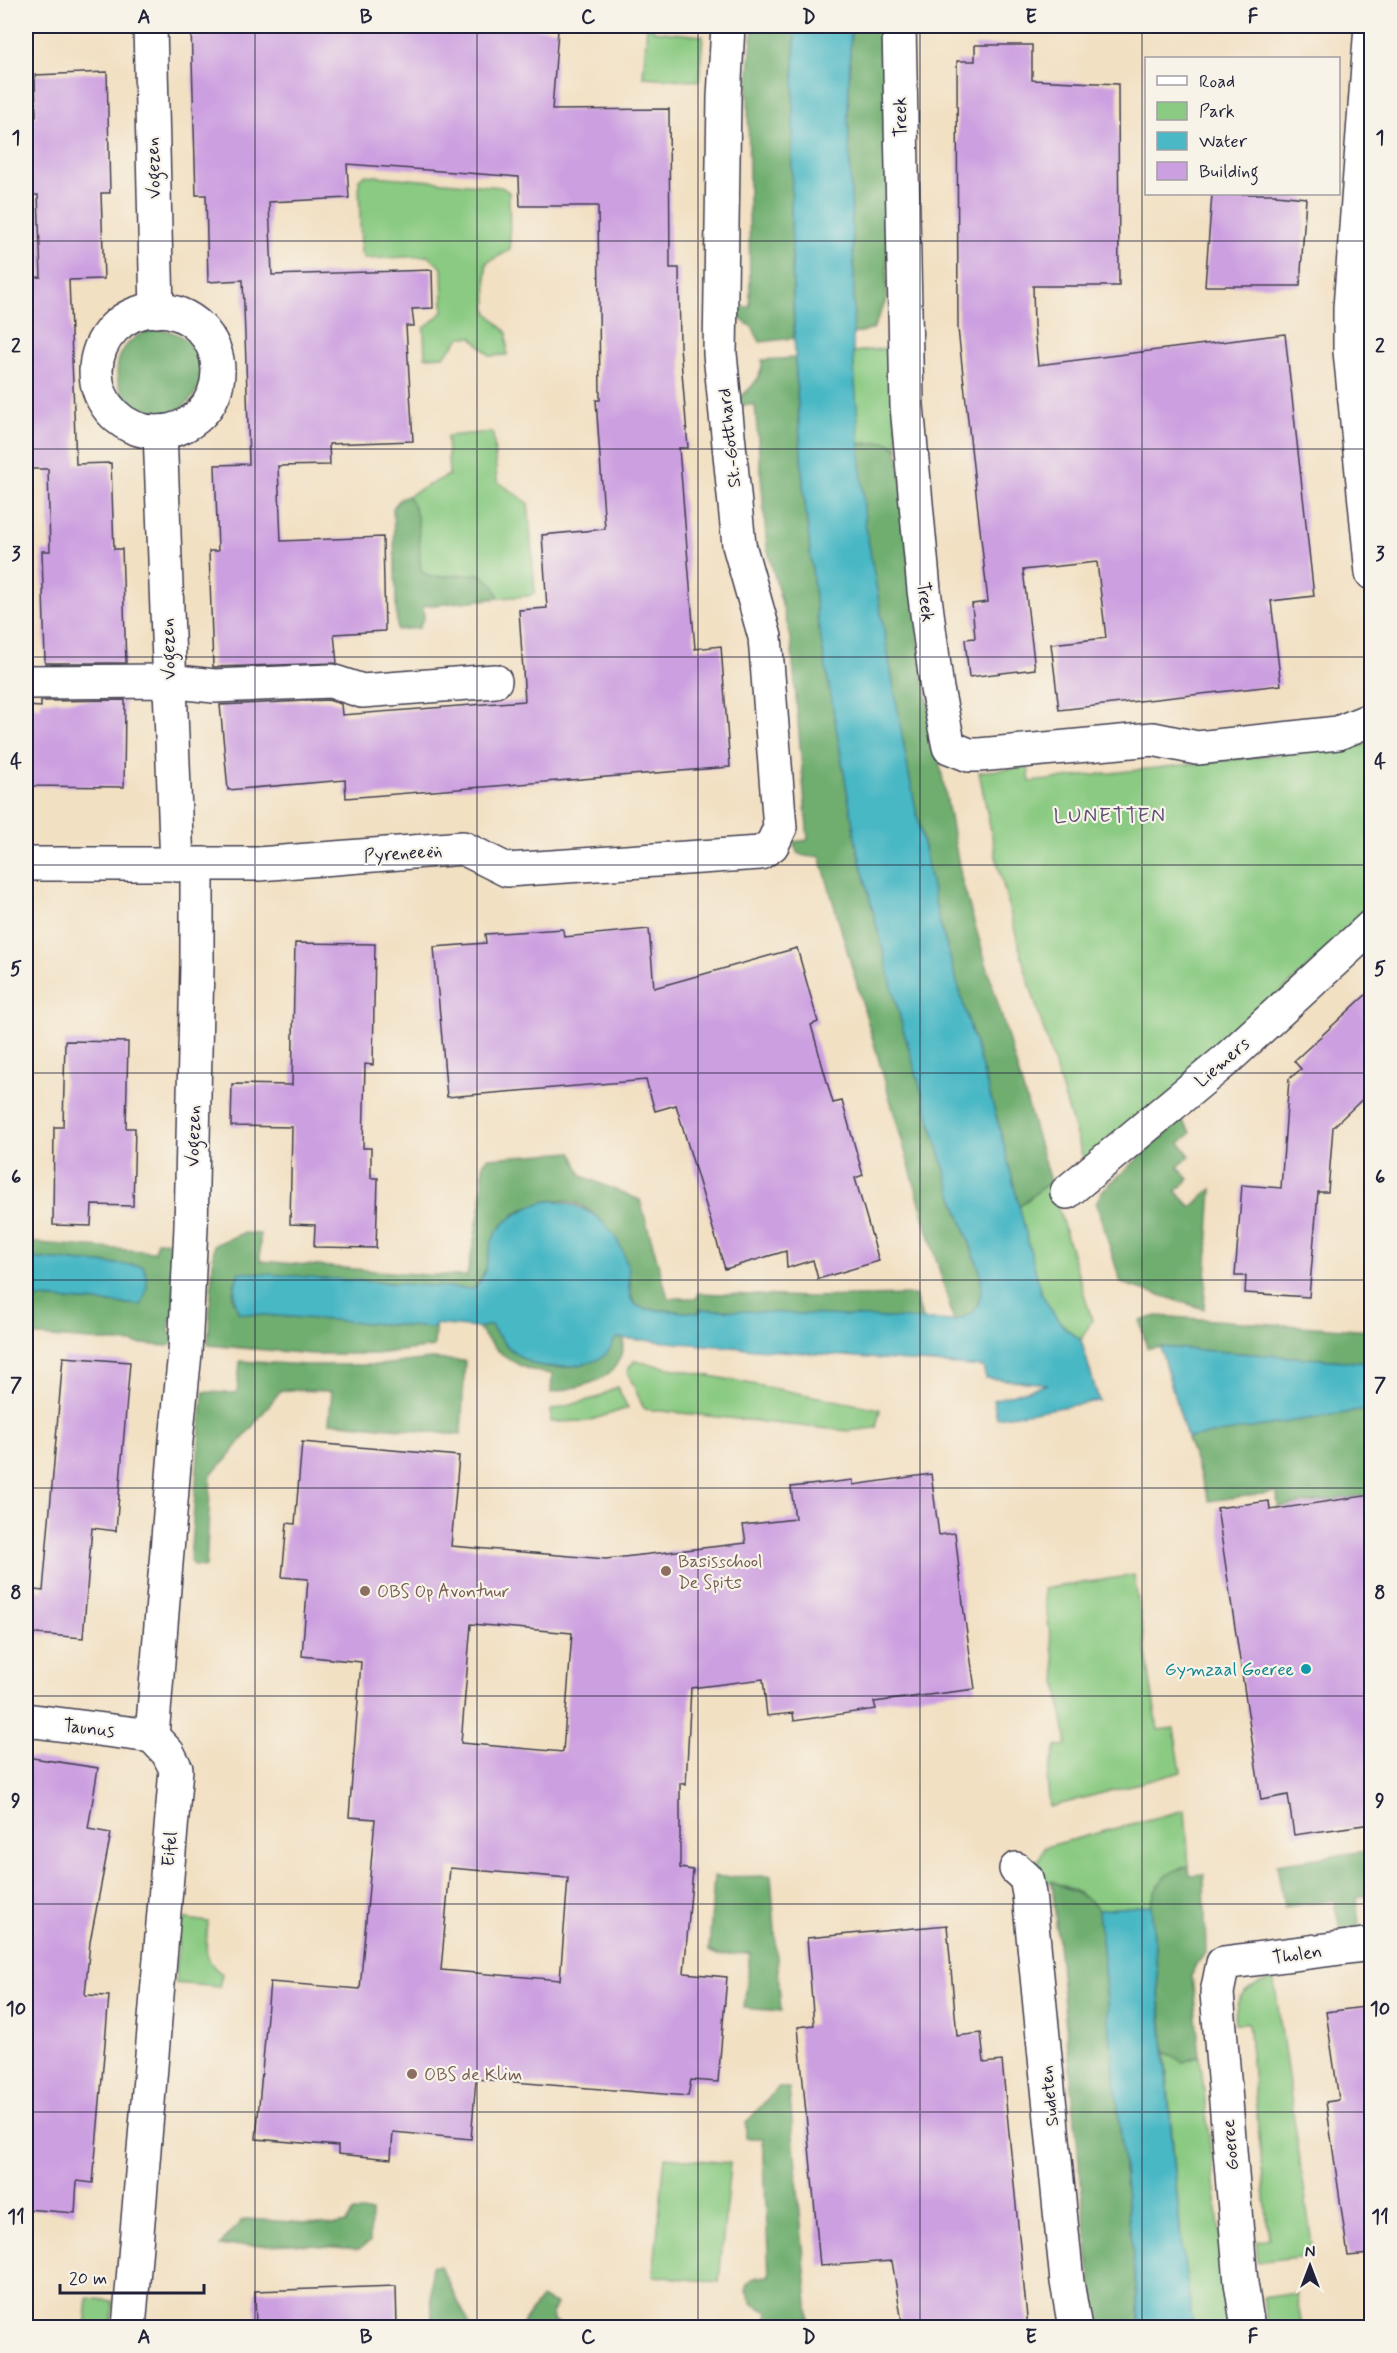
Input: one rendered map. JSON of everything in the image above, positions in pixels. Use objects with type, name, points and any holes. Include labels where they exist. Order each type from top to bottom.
[{"type":"street","name":"Vogezen","points":[[150,26],[157,311]]},
{"type":"street","name":"St.-Gotthard","points":[[728,26],[724,97],[720,354],[739,545],[765,637],[780,828],[772,845]]},
{"type":"street","name":"Treek","points":[[899,26],[907,406],[924,590],[949,747],[969,755],[980,756],[1153,739],[1197,748],[1338,733],[1371,719]]},
{"type":"street","points":[[1371,26],[1350,308],[1350,351],[1371,573]]},
{"type":"street","points":[[157,311],[176,313],[192,321],[205,334],[215,350],[218,371],[216,388],[208,404],[195,419],[179,428],[160,432],[141,430],[122,422],[108,408],[99,390],[96,370],[99,351],[115,328],[138,313],[157,311]]},
{"type":"street","name":"Vogezen","points":[[152,1736],[176,1440],[184,1378],[191,1227],[197,964],[169,666],[160,432]]},
{"type":"street","points":[[26,682],[169,666],[214,686],[331,681],[362,691],[495,681]]},
{"type":"street","name":"Pyreneeën","points":[[26,864],[187,866],[258,864],[463,848],[507,870],[760,853],[772,845]]},
{"type":"street","name":"Liemers","points":[[1067,1192],[1226,1060],[1371,927]]},
{"type":"street","name":"Taunus","points":[[26,1719],[152,1736]]},
{"type":"street","name":"Eifel","points":[[129,2328],[176,1769],[168,1753],[152,1736]]},
{"type":"street","name":"Sudeten","points":[[1016,1869],[1026,1878],[1029,1894],[1067,2282],[1075,2328]]},
{"type":"street","name":"Tholen","points":[[1223,1963],[1371,1944]]},
{"type":"street","name":"Goeree","points":[[1223,1963],[1217,1993],[1241,2283],[1248,2328]]},
{"type":"green space","points":[[647,26],[653,26],[653,31],[703,36],[699,81],[643,77]]},
{"type":"green space","points":[[753,26],[795,26],[791,216],[794,338],[760,342],[752,327],[736,316],[736,307],[750,307],[748,84]]},
{"type":"green space","points":[[851,26],[890,26],[887,298],[873,329],[853,334],[854,275],[848,113]]},
{"type":"green space","points":[[364,175],[501,187],[509,192],[510,250],[486,263],[487,312],[507,333],[507,355],[490,356],[472,337],[461,337],[444,356],[425,357],[424,328],[443,312],[442,268],[428,256],[365,259],[361,253],[359,179]]},
{"type":"green space","points":[[151,330],[167,330],[183,337],[194,348],[201,364],[198,388],[189,402],[167,414],[151,414],[135,407],[124,396],[117,380],[117,364],[124,348],[135,337]]},
{"type":"green space","points":[[890,348],[898,450],[884,442],[858,444],[853,352]]},
{"type":"green space","points":[[795,358],[803,484],[817,616],[857,848],[903,1029],[952,1194],[981,1274],[978,1305],[973,1313],[954,1321],[820,856],[811,857],[799,854],[794,842],[808,840],[791,639],[767,547],[755,405],[741,405],[740,397],[756,381],[761,371],[762,360]]},
{"type":"green space","points":[[493,432],[497,481],[528,503],[535,592],[529,596],[499,598],[480,574],[430,577],[421,571],[416,514],[407,496],[449,475],[447,436]]},
{"type":"green space","points":[[884,442],[893,444],[898,450],[922,669],[962,881],[1050,1181],[1019,1207],[999,1126],[938,917],[909,775],[865,522],[858,445]]},
{"type":"green space","points":[[407,496],[412,502],[418,520],[421,571],[430,577],[480,574],[493,584],[499,598],[423,606],[424,617],[419,628],[397,630],[393,508],[400,499]]},
{"type":"green space","points":[[1371,744],[1371,910],[1100,1157],[1084,1161],[1025,969],[997,861],[979,772],[1028,767],[1030,782]]},
{"type":"green space","points":[[1181,1120],[1191,1133],[1180,1143],[1190,1156],[1178,1167],[1189,1179],[1176,1191],[1191,1207],[1212,1189],[1204,1309],[1121,1283],[1096,1203],[1103,1190]]},
{"type":"green space","points":[[572,1152],[582,1176],[640,1200],[668,1298],[698,1298],[698,1293],[808,1297],[915,1295],[923,1321],[700,1309],[698,1313],[640,1308],[632,1297],[625,1260],[610,1232],[588,1210],[574,1203],[559,1200],[543,1202],[520,1210],[510,1219],[480,1281],[473,1289],[234,1284],[233,1298],[239,1313],[435,1328],[434,1347],[375,1354],[312,1354],[208,1345],[214,1245],[243,1233],[260,1234],[260,1261],[426,1275],[467,1276],[482,1199],[483,1164],[488,1158]]},
{"type":"green space","points":[[1050,1181],[1092,1320],[1081,1340],[1055,1316],[1043,1297],[1019,1207]]},
{"type":"green space","points":[[157,1241],[178,1242],[176,1320],[170,1319],[169,1333],[175,1334],[174,1342],[168,1346],[26,1335],[26,1297],[141,1305],[142,1266],[26,1258],[26,1242],[154,1252]]},
{"type":"green space","points":[[1157,1316],[1371,1331],[1371,1363],[1160,1347],[1147,1348],[1140,1321]]},
{"type":"green space","points":[[491,1325],[499,1337],[519,1356],[532,1363],[554,1368],[579,1365],[590,1361],[601,1355],[615,1338],[624,1339],[621,1354],[609,1373],[589,1384],[551,1393],[552,1374],[529,1369],[510,1360],[493,1346],[478,1328]]},
{"type":"green space","points":[[430,1359],[465,1361],[461,1435],[329,1422],[332,1391],[281,1390],[226,1460],[211,1474],[206,1567],[195,1566],[190,1560],[203,1392],[237,1393],[240,1361],[306,1365],[380,1365]]},
{"type":"green space","points":[[634,1361],[880,1409],[876,1428],[848,1431],[644,1409],[627,1371]]},
{"type":"green space","points":[[617,1387],[628,1408],[588,1421],[551,1422],[551,1410],[596,1398]]},
{"type":"green space","points":[[1371,1409],[1371,1495],[1278,1507],[1277,1492],[1209,1501],[1187,1438]]},
{"type":"green space","points":[[1134,1575],[1158,1730],[1174,1728],[1181,1772],[1050,1807],[1047,1780],[1056,1747],[1067,1745],[1043,1589]]},
{"type":"green space","points":[[1185,1810],[1189,1867],[1175,1871],[1164,1880],[1156,1891],[1151,1905],[1098,1910],[1072,1889],[1056,1883],[1040,1882],[1038,1861],[1045,1847]]},
{"type":"green space","points":[[1371,1850],[1371,1895],[1356,1898],[1359,1924],[1357,1930],[1340,1931],[1334,1900],[1284,1907],[1277,1864]]},
{"type":"green space","points":[[1189,1867],[1190,1875],[1204,1874],[1206,1952],[1196,1964],[1192,1975],[1200,2056],[1184,2062],[1165,2052],[1151,1905],[1163,1878],[1174,1871]]},
{"type":"green space","points":[[771,1876],[781,2011],[744,2008],[750,1953],[717,1955],[709,1951],[714,1877]]},
{"type":"green space","points":[[1052,1881],[1090,1900],[1098,1910],[1140,2327],[1099,2327],[1089,2265]]},
{"type":"green space","points":[[180,1918],[208,1922],[206,1951],[210,1963],[222,1974],[219,1987],[175,1983]]},
{"type":"green space","points":[[1274,1979],[1312,2244],[1305,2256],[1258,2262],[1256,2242],[1269,2239],[1248,2023],[1235,2023],[1235,2013],[1240,1998],[1245,1992],[1257,1984]]},
{"type":"green space","points":[[1165,2052],[1183,2062],[1200,2056],[1230,2327],[1193,2327],[1181,2240]]},
{"type":"green space","points":[[777,2088],[789,2088],[810,2327],[768,2327],[768,2312],[753,2304],[746,2291],[751,2280],[769,2276],[763,2138],[746,2138],[746,2123]]},
{"type":"green space","points":[[665,2157],[730,2163],[719,2282],[653,2276]]},
{"type":"green space","points":[[353,2212],[371,2212],[370,2242],[359,2249],[297,2244],[220,2246],[241,2221],[246,2219],[336,2225],[346,2223]]},
{"type":"green space","points":[[431,2266],[440,2266],[471,2327],[432,2327]]},
{"type":"green space","points":[[1296,2293],[1302,2327],[1267,2327],[1263,2298]]},
{"type":"green space","points":[[88,2298],[113,2301],[112,2327],[85,2327]]},
{"type":"green space","points":[[541,2298],[556,2304],[552,2312],[553,2320],[565,2327],[520,2327]]},
{"type":"water","points":[[795,26],[851,26],[848,113],[854,275],[853,352],[865,522],[909,775],[938,917],[999,1126],[1041,1293],[1066,1329],[1081,1340],[1099,1401],[997,1418],[993,1400],[1048,1384],[986,1378],[983,1367],[616,1338],[607,1352],[591,1362],[559,1367],[539,1365],[514,1352],[491,1325],[478,1328],[435,1324],[435,1328],[239,1313],[236,1302],[234,1292],[239,1272],[473,1289],[478,1285],[484,1273],[493,1239],[502,1225],[529,1207],[556,1201],[583,1209],[605,1224],[620,1245],[625,1258],[632,1301],[646,1309],[699,1313],[700,1309],[954,1321],[973,1313],[978,1305],[981,1274],[952,1194],[903,1029],[857,848],[817,616],[803,484],[795,358],[791,216]]},
{"type":"water","points":[[26,1258],[143,1266],[147,1281],[145,1295],[141,1305],[26,1297]]},
{"type":"water","points":[[1160,1347],[1371,1363],[1371,1409],[1187,1438]]},
{"type":"water","points":[[1151,1905],[1181,2240],[1193,2327],[1140,2327],[1098,1910]]},
{"type":"building","points":[[191,26],[506,26],[558,30],[552,110],[669,109],[670,268],[679,268],[680,346],[688,448],[679,448],[695,649],[721,646],[730,767],[346,798],[345,780],[228,790],[220,705],[328,700],[341,704],[342,715],[525,701],[519,610],[547,608],[542,535],[605,529],[596,400],[600,400],[598,206],[520,206],[519,177],[347,164],[349,198],[269,202],[272,275],[432,270],[433,308],[412,309],[414,326],[406,326],[413,441],[329,444],[330,465],[278,466],[281,541],[383,537],[385,631],[334,634],[337,663],[213,667],[209,551],[218,551],[215,465],[249,464],[247,391],[243,280],[208,282],[206,195],[196,195]]},
{"type":"building","points":[[975,45],[1032,45],[1032,80],[1118,84],[1119,286],[1033,286],[1038,365],[1285,334],[1314,596],[1271,601],[1281,685],[1059,710],[1051,644],[1106,638],[1097,562],[1023,570],[1035,669],[969,677],[965,639],[975,638],[972,604],[988,602],[958,329],[957,61],[975,61]]},
{"type":"building","points":[[107,72],[110,193],[101,193],[104,279],[69,280],[76,464],[111,463],[114,549],[122,549],[126,663],[45,663],[42,551],[50,551],[48,469],[26,469],[26,278],[41,277],[38,195],[29,195],[27,117],[36,117],[35,75]]},
{"type":"building","points":[[1212,195],[1276,195],[1306,198],[1300,286],[1205,286]]},
{"type":"building","points":[[125,700],[124,787],[26,786],[26,706],[41,707],[41,701]]},
{"type":"building","points":[[563,929],[564,937],[649,929],[654,988],[797,948],[818,1022],[811,1025],[833,1103],[842,1101],[863,1175],[855,1178],[879,1261],[818,1279],[813,1260],[787,1268],[786,1251],[725,1269],[676,1105],[655,1111],[646,1080],[447,1097],[434,947],[486,943],[485,934]]},
{"type":"building","points":[[295,943],[375,944],[373,1065],[365,1064],[363,1148],[371,1148],[371,1178],[378,1178],[376,1248],[314,1247],[315,1225],[290,1224],[292,1127],[231,1126],[232,1084],[292,1085]]},
{"type":"building","points":[[1371,990],[1371,1091],[1333,1127],[1328,1192],[1318,1192],[1309,1297],[1245,1293],[1246,1276],[1235,1276],[1242,1185],[1281,1188],[1289,1079],[1301,1069],[1294,1061]]},
{"type":"building","points":[[65,1041],[128,1042],[126,1128],[135,1128],[133,1206],[92,1205],[91,1226],[53,1225],[54,1127],[63,1127]]},
{"type":"building","points":[[63,1357],[130,1362],[116,1531],[92,1528],[83,1638],[26,1633],[26,1589],[43,1591]]},
{"type":"building","points":[[302,1442],[459,1456],[451,1546],[606,1559],[746,1543],[743,1525],[795,1519],[791,1487],[853,1480],[853,1485],[931,1474],[939,1535],[955,1533],[975,1689],[874,1702],[876,1709],[794,1721],[793,1713],[767,1716],[763,1679],[691,1688],[686,1785],[680,1783],[680,1868],[693,1870],[684,1973],[727,1977],[718,2082],[691,2080],[688,2096],[476,2079],[471,2139],[393,2132],[391,2159],[338,2154],[338,2146],[256,2139],[270,1982],[360,1989],[375,1819],[349,1817],[361,1662],[302,1656],[308,1579],[282,1577],[287,1523],[295,1524]],"holes":[[[471,1624],[572,1633],[563,1752],[461,1743]],[[450,1868],[568,1878],[560,1980],[441,1970]]]},
{"type":"building","name":"Gymzaal Goeree","points":[[1371,1495],[1371,1824],[1294,1835],[1288,1795],[1261,1800],[1217,1508],[1269,1501],[1270,1510]]},
{"type":"building","points":[[26,1757],[98,1768],[88,1829],[111,1833],[90,1942],[85,1995],[109,1996],[93,2183],[77,2181],[75,2213],[26,2209]]},
{"type":"building","points":[[947,1925],[957,2036],[981,2033],[984,2063],[1002,2061],[1028,2328],[903,2328],[892,2261],[820,2266],[798,2027],[814,2025],[807,1938]]},
{"type":"building","points":[[1371,2006],[1371,2254],[1348,2256],[1326,2102],[1339,2100],[1326,2012]]},
{"type":"building","points":[[396,2286],[397,2328],[256,2328],[255,2291]]},
{"type":"place","name":"Basisschool De Spits","points":[[666,1571]]},
{"type":"place","name":"OBS Op Avontuur","points":[[365,1591]]},
{"type":"place","name":"Gymzaal Goeree","points":[[1306,1669]]},
{"type":"place","name":"OBS de Klim","points":[[412,2074]]},
{"type":"district","name":"LUNETTEN","points":[[1110,815]]}]
